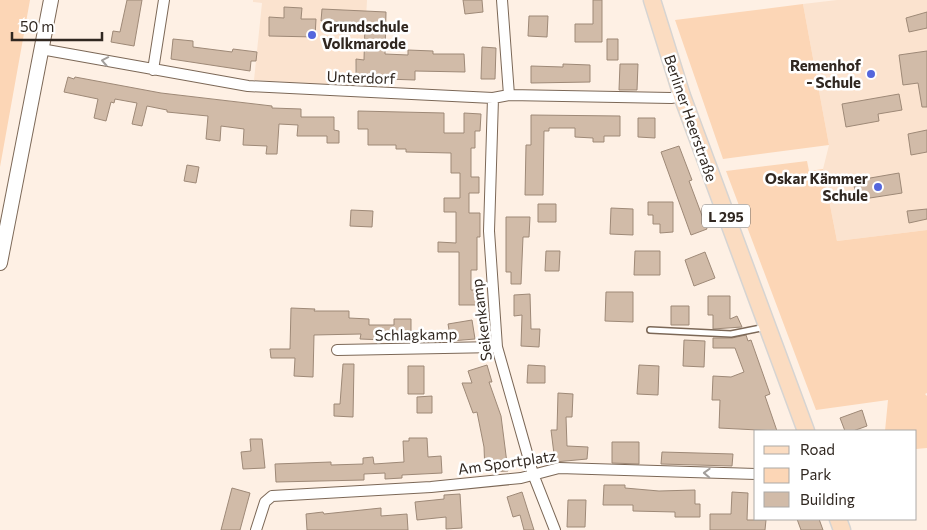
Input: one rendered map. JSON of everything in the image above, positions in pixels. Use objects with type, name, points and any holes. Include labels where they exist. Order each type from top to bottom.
[{"type":"main road","points":[[0,263],[51,0]]},
{"type":"main road","name":"Berliner Heerstraße","points":[[652,0],[682,96],[806,430]]},
{"type":"street","points":[[153,70],[164,0]]},
{"type":"street","points":[[502,0],[509,94]]},
{"type":"street","name":"Unterdorf","points":[[41,49],[248,86],[492,98],[509,94],[671,98],[682,96]]},
{"type":"street","name":"Seikenkamp","points":[[492,98],[489,231],[497,348],[533,474],[555,530]]},
{"type":"street","name":"Schlagkamp","points":[[337,350],[497,348]]},
{"type":"street","name":"Am Sportplatz","points":[[256,530],[266,502],[272,496],[431,487],[521,478],[559,468],[754,474]]},
{"type":"lane","points":[[650,330],[731,334],[768,326]]},
{"type":"shaded area","name":"Grundschule Volkmarode","points":[[253,0],[367,0],[364,60],[356,60],[353,86],[254,80],[262,3],[253,2]]},
{"type":"shaded area","name":"Remenhof - Schule","points":[[837,0],[927,0],[927,230],[837,241],[823,169],[829,145],[803,4]]},
{"type":"green space","points":[[0,0],[30,0],[0,167]]},
{"type":"green space","points":[[803,4],[829,145],[723,159],[675,20]]},
{"type":"green space","points":[[807,161],[809,171],[823,169],[837,241],[927,230],[927,393],[925,394],[927,396],[927,448],[917,449],[917,430],[885,430],[888,400],[816,410],[726,171]]},
{"type":"building","points":[[127,0],[142,0],[134,46],[111,42],[113,31],[120,32]]},
{"type":"building","points":[[463,0],[482,0],[483,12],[465,14]]},
{"type":"building","points":[[593,0],[602,0],[602,42],[575,42],[575,24],[593,24]]},
{"type":"building","points":[[284,7],[302,8],[301,19],[316,19],[315,37],[269,36],[269,17],[284,18]]},
{"type":"building","points":[[322,9],[386,12],[385,54],[408,55],[408,50],[433,51],[433,54],[464,54],[465,72],[415,71],[415,80],[356,78],[356,59],[364,60],[365,23],[321,21]]},
{"type":"building","points":[[927,12],[927,28],[909,32],[906,18]]},
{"type":"building","points":[[529,16],[548,16],[547,37],[528,36]]},
{"type":"building","points":[[173,39],[193,41],[193,47],[232,52],[233,49],[257,52],[256,61],[251,61],[250,71],[171,59]]},
{"type":"building","points":[[607,39],[618,39],[618,60],[607,60]]},
{"type":"building","points":[[482,47],[496,48],[495,79],[481,79]]},
{"type":"building","points":[[927,51],[927,107],[922,107],[918,83],[903,85],[899,55]]},
{"type":"building","points":[[563,64],[590,65],[590,82],[531,83],[531,66],[563,67]]},
{"type":"building","points":[[620,64],[638,64],[637,90],[619,90]]},
{"type":"building","points":[[68,77],[161,93],[272,106],[272,108],[301,109],[301,117],[334,117],[334,130],[339,131],[339,143],[327,143],[327,136],[297,136],[298,125],[279,124],[277,154],[266,154],[267,146],[243,145],[244,129],[221,126],[220,141],[206,139],[208,116],[167,112],[167,110],[147,106],[142,126],[132,124],[137,103],[115,99],[114,103],[111,102],[106,121],[94,118],[98,99],[64,92]]},
{"type":"building","points":[[899,94],[902,110],[878,114],[879,121],[846,127],[842,104]]},
{"type":"building","points":[[358,111],[444,113],[444,133],[464,133],[464,113],[481,114],[480,131],[475,131],[475,148],[471,148],[471,177],[479,177],[479,193],[469,193],[469,213],[480,213],[480,237],[477,237],[477,270],[471,270],[471,290],[477,290],[477,305],[459,305],[459,252],[438,252],[438,242],[456,243],[456,212],[444,212],[444,198],[460,198],[460,173],[451,173],[451,153],[406,152],[406,149],[396,149],[396,145],[368,145],[368,129],[358,129]]},
{"type":"building","points":[[531,115],[620,116],[620,136],[604,136],[604,142],[593,142],[593,138],[575,137],[575,128],[549,128],[549,131],[544,131],[543,195],[525,195],[526,145],[531,145]]},
{"type":"building","points":[[638,118],[655,118],[655,138],[638,137]]},
{"type":"building","points":[[927,130],[927,152],[911,155],[908,134]]},
{"type":"building","points":[[679,146],[692,180],[689,181],[707,229],[691,235],[661,152]]},
{"type":"building","points":[[187,165],[199,167],[196,183],[184,181]]},
{"type":"building","name":"Oskar Kämmer Schule","points":[[899,173],[902,193],[857,200],[853,181]]},
{"type":"building","points":[[648,202],[673,202],[673,232],[660,233],[660,224],[653,224],[653,215],[648,215]]},
{"type":"building","points":[[538,204],[556,204],[556,222],[538,222]]},
{"type":"building","points":[[611,208],[633,209],[633,235],[610,234]]},
{"type":"building","points":[[927,209],[927,219],[909,223],[907,211]]},
{"type":"building","points":[[351,210],[373,211],[372,227],[350,226]]},
{"type":"building","points":[[506,217],[530,217],[529,237],[523,237],[521,284],[511,284],[511,272],[506,272]]},
{"type":"building","points":[[546,251],[560,251],[559,271],[545,271]]},
{"type":"building","points":[[635,251],[660,251],[660,275],[634,275]]},
{"type":"building","points":[[705,252],[715,278],[694,286],[685,260]]},
{"type":"building","points":[[606,292],[633,292],[633,322],[605,321]]},
{"type":"building","points":[[530,294],[531,329],[540,329],[539,347],[521,346],[522,315],[514,316],[514,295]]},
{"type":"building","points":[[708,296],[730,296],[730,319],[737,316],[742,327],[713,329],[713,315],[708,315]]},
{"type":"building","points":[[671,306],[689,306],[689,325],[671,325]]},
{"type":"building","points":[[291,308],[315,309],[314,311],[349,311],[349,318],[369,319],[369,325],[394,325],[394,319],[411,319],[411,341],[360,339],[361,334],[314,335],[313,377],[294,376],[295,358],[271,358],[270,349],[290,349]]},
{"type":"building","points":[[472,320],[475,339],[451,341],[448,324]]},
{"type":"building","points":[[746,335],[748,341],[751,340],[770,394],[765,396],[777,430],[719,428],[720,400],[712,400],[713,376],[731,377],[744,372],[735,348],[713,348],[713,338],[732,338]]},
{"type":"building","points":[[684,340],[705,341],[704,367],[683,366]]},
{"type":"building","points":[[343,364],[354,364],[353,417],[334,416],[334,404],[340,404]]},
{"type":"building","points":[[487,365],[492,382],[489,382],[501,416],[508,471],[485,472],[484,447],[477,412],[473,413],[462,383],[472,383],[468,371]]},
{"type":"building","points":[[528,365],[545,366],[545,383],[527,383]]},
{"type":"building","points":[[639,365],[659,366],[658,395],[637,394]]},
{"type":"building","points":[[408,366],[424,366],[424,394],[408,394]]},
{"type":"building","points":[[558,393],[573,394],[572,417],[566,417],[567,446],[588,447],[587,459],[555,462],[551,430],[557,430]]},
{"type":"building","points":[[432,396],[432,413],[417,413],[417,397]]},
{"type":"building","points":[[862,410],[867,426],[856,430],[845,430],[840,418]]},
{"type":"building","points":[[409,438],[427,438],[428,457],[441,456],[442,473],[402,475],[402,478],[385,479],[385,473],[364,474],[364,480],[276,482],[275,464],[331,462],[331,465],[363,464],[363,458],[373,457],[374,464],[404,462],[403,441],[409,441]]},
{"type":"building","points":[[250,439],[262,439],[265,468],[243,469],[241,452],[251,451]]},
{"type":"building","points":[[612,442],[639,442],[639,464],[612,463]]},
{"type":"building","points":[[662,452],[733,454],[732,466],[661,464]]},
{"type":"building","points":[[604,485],[625,485],[625,488],[659,491],[695,490],[695,504],[700,504],[700,517],[675,517],[675,512],[633,511],[633,505],[603,505]]},
{"type":"building","points":[[232,488],[250,493],[240,530],[221,530]]},
{"type":"building","points":[[522,492],[534,530],[524,530],[520,515],[513,517],[507,497]]},
{"type":"building","points":[[732,492],[748,493],[747,520],[766,520],[765,530],[710,530],[710,514],[731,514]]},
{"type":"building","points":[[460,494],[462,528],[446,529],[446,517],[417,520],[415,502],[444,499],[444,495]]},
{"type":"building","points":[[568,500],[586,500],[585,527],[567,527]]},
{"type":"building","points":[[381,508],[381,516],[407,514],[408,530],[307,530],[306,514]]},
{"type":"building","points":[[797,520],[819,520],[823,530],[801,530]]},
{"type":"place","name":"Grundschule Volkmarode","points":[[312,35]]},
{"type":"place","name":"Remenhof - Schule","points":[[871,74]]},
{"type":"place","name":"Oskar Kämmer Schule","points":[[878,187]]}]
